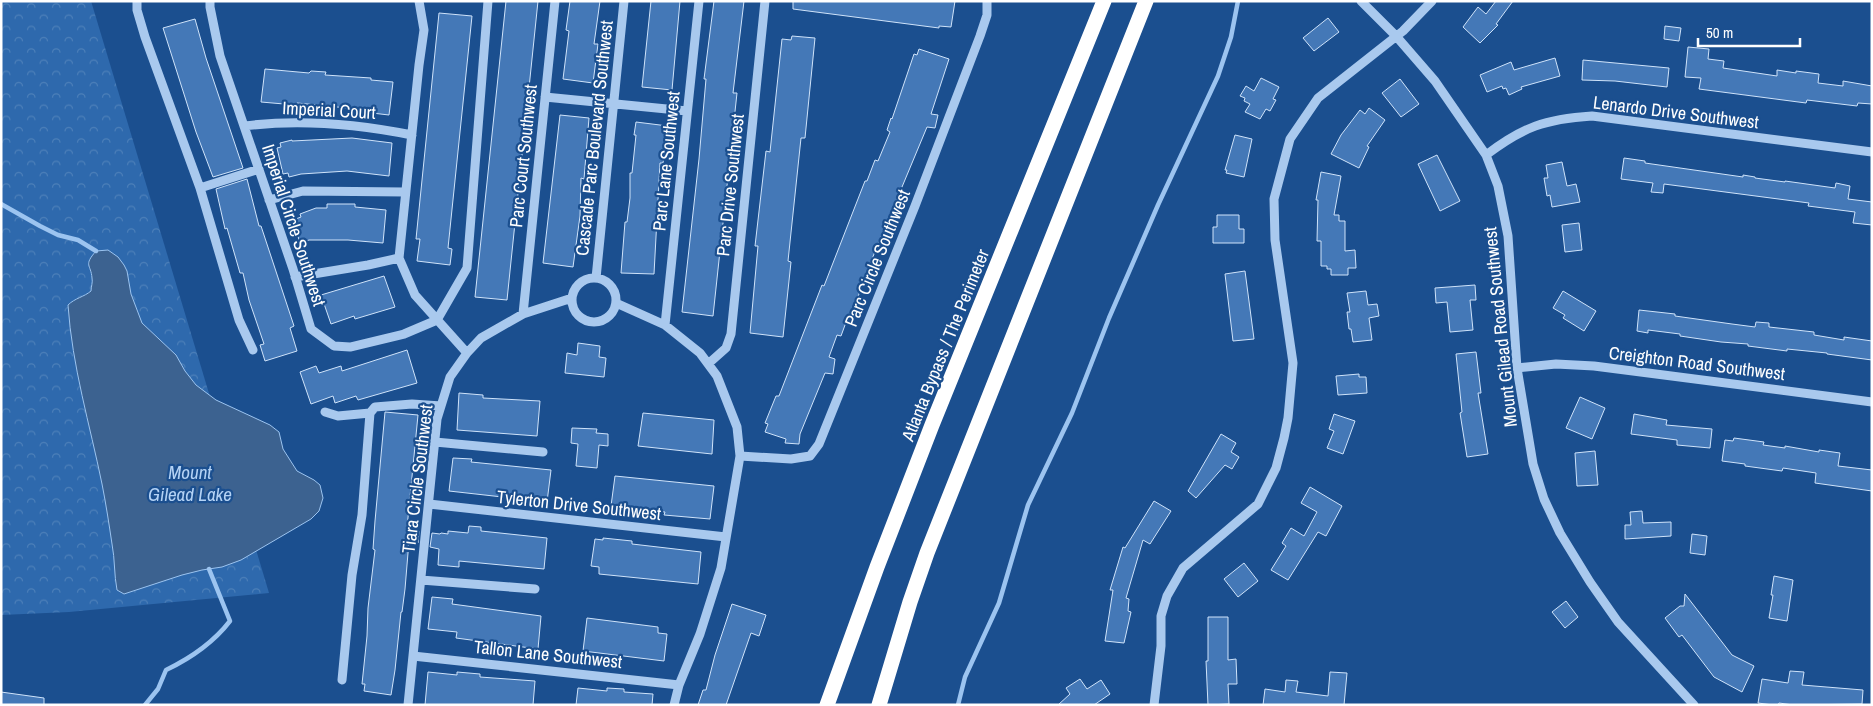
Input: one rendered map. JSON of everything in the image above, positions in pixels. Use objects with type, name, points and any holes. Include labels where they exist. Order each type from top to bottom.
[{"type":"highway","name":"Atlanta Bypass / The Perimeter","points":[[826,705],[918,460],[1104,1]]},
{"type":"highway","points":[[879,705],[927,553],[1146,1]]},
{"type":"street","points":[[137,1],[137,10],[145,37],[200,188],[239,320],[253,350]]},
{"type":"street","name":"Imperial Circle Southwest","points":[[210,1],[220,56],[311,328],[334,346],[350,347],[404,334],[437,320]]},
{"type":"street","points":[[419,1],[424,30],[398,258],[415,295],[467,353]]},
{"type":"street","points":[[437,320],[467,268],[488,1]]},
{"type":"street","name":"Parc Court Southwest","points":[[523,314],[555,1]]},
{"type":"street","name":"Cascade Parc Boulevard Southwest","points":[[596,278],[624,1]]},
{"type":"street","name":"Parc Lane Southwest","points":[[665,325],[699,1]]},
{"type":"street","name":"Parc Drive Southwest","points":[[708,364],[726,348],[731,334],[765,1]]},
{"type":"street","name":"Parc Circle Southwest","points":[[740,456],[791,459],[810,456],[819,444],[912,215],[987,15],[987,1]]},
{"type":"street","name":"Mount Gilead Road Southwest","points":[[1361,1],[1396,36],[1435,81],[1486,156],[1498,186],[1508,236],[1517,368],[1533,464],[1544,499],[1560,533],[1590,582],[1618,622],[1694,705]]},
{"type":"street","points":[[1154,705],[1161,646],[1161,616],[1167,596],[1183,568],[1258,504],[1276,468],[1284,438],[1288,418],[1293,363],[1275,240],[1274,199],[1290,138],[1318,98],[1396,36],[1432,1]]},
{"type":"street","points":[[545,97],[687,111]]},
{"type":"street","name":"Lenardo Drive Southwest","points":[[1486,156],[1509,138],[1534,125],[1563,118],[1592,116],[1872,152]]},
{"type":"street","name":"Imperial Court","points":[[244,126],[265,124],[337,125],[370,127],[412,135]]},
{"type":"street","points":[[200,188],[258,169]]},
{"type":"street","points":[[269,200],[303,191],[406,192]]},
{"type":"street","points":[[295,276],[368,266],[398,258]]},
{"type":"street","points":[[596,278],[608,282],[616,297],[616,303],[611,314],[597,322],[580,316],[574,308],[572,298],[575,289],[580,283],[596,278]]},
{"type":"street","name":"Tiara Circle Southwest","points":[[408,705],[437,419],[450,377],[467,353],[481,338],[523,314],[572,298]]},
{"type":"street","points":[[616,303],[665,325],[700,354],[717,376],[737,427],[740,456],[721,568],[700,634],[679,685],[674,705]]},
{"type":"street","name":"Creighton Road Southwest","points":[[1517,368],[1556,364],[1594,366],[1872,402]]},
{"type":"street","points":[[325,412],[338,416],[370,413],[375,408],[412,404],[441,406]]},
{"type":"street","points":[[342,680],[352,574],[362,515],[370,413]]},
{"type":"street","points":[[435,442],[543,452]]},
{"type":"street","name":"Tylerton Drive Southwest","points":[[429,504],[726,537]]},
{"type":"street","points":[[421,580],[535,589]]},
{"type":"street","name":"Tallon Lane Southwest","points":[[413,656],[679,685]]},
{"type":"green space","points":[[1,1],[91,1],[269,593],[69,612],[1,615]]},
{"type":"water","name":"Mount Gilead Lake","points":[[108,250],[118,257],[127,271],[131,294],[142,323],[176,355],[196,385],[216,400],[270,425],[279,432],[283,449],[297,471],[320,485],[323,498],[319,511],[311,519],[241,560],[222,567],[182,575],[124,594],[117,590],[106,506],[77,373],[68,305],[91,291],[92,280],[89,262],[96,251]]},
{"type":"building","points":[[506,1],[538,1],[507,300],[475,297]]},
{"type":"building","points":[[570,1],[600,1],[594,44],[598,44],[593,83],[563,79],[569,31],[566,30]]},
{"type":"building","points":[[651,1],[680,1],[672,90],[642,87]]},
{"type":"building","points":[[714,1],[744,1],[733,93],[737,93],[713,316],[682,312],[699,159],[706,79],[704,79]]},
{"type":"building","points":[[793,1],[955,1],[951,27],[939,26],[939,28],[793,9]]},
{"type":"building","points":[[1496,1],[1513,1],[1496,24],[1498,25],[1480,43],[1463,27],[1478,7],[1486,14]]},
{"type":"building","points":[[439,13],[472,16],[448,248],[452,249],[450,265],[417,261],[420,239],[416,239]]},
{"type":"building","points":[[1328,18],[1339,32],[1314,51],[1303,38]]},
{"type":"building","points":[[195,19],[243,168],[213,177],[196,132],[163,28]]},
{"type":"building","points":[[1665,26],[1681,28],[1679,41],[1664,39]]},
{"type":"building","points":[[792,36],[815,38],[805,138],[801,138],[788,261],[791,262],[783,337],[750,333],[758,246],[755,246],[766,151],[770,152],[782,39],[791,40]]},
{"type":"building","points":[[1688,47],[1709,49],[1708,59],[1724,61],[1723,68],[1777,76],[1777,70],[1796,73],[1796,71],[1819,74],[1818,83],[1843,86],[1843,81],[1872,86],[1872,104],[1858,103],[1857,106],[1807,100],[1806,103],[1699,89],[1701,78],[1685,77]]},
{"type":"building","points":[[919,49],[949,59],[931,114],[938,115],[935,128],[927,127],[874,254],[856,302],[858,303],[856,314],[849,314],[841,336],[837,335],[829,357],[835,359],[833,374],[825,373],[800,434],[799,444],[785,443],[786,439],[765,432],[768,424],[765,423],[776,396],[779,396],[865,181],[867,181],[875,160],[878,161],[890,132],[887,130],[891,118],[914,54],[917,55]]},
{"type":"building","points":[[1555,58],[1560,76],[1521,87],[1522,89],[1509,95],[1506,88],[1503,89],[1502,86],[1487,92],[1480,75],[1511,62],[1514,70]]},
{"type":"building","points":[[1583,60],[1669,68],[1667,87],[1615,81],[1582,80]]},
{"type":"building","points":[[265,69],[309,73],[311,71],[326,72],[325,75],[371,78],[371,80],[393,82],[389,115],[372,113],[373,111],[328,106],[297,103],[297,108],[283,106],[284,104],[261,102]]},
{"type":"building","points":[[1261,78],[1279,87],[1273,99],[1276,100],[1270,111],[1266,109],[1260,119],[1245,112],[1250,104],[1244,101],[1245,98],[1240,96],[1246,86],[1254,91]]},
{"type":"building","points":[[1400,79],[1419,104],[1401,117],[1382,93]]},
{"type":"building","points":[[1369,108],[1385,120],[1367,146],[1369,147],[1359,168],[1331,154],[1341,135],[1360,110],[1365,114]]},
{"type":"building","points":[[560,115],[589,118],[584,179],[581,178],[580,216],[573,267],[543,263]]},
{"type":"building","points":[[636,122],[668,126],[663,163],[660,163],[654,274],[621,273],[625,222],[627,222],[630,198],[630,173],[632,173]]},
{"type":"building","points":[[1235,135],[1252,139],[1244,177],[1226,173],[1227,170],[1225,170]]},
{"type":"building","points":[[352,138],[392,143],[389,176],[347,171],[301,174],[289,177],[288,173],[283,174],[277,148],[281,147],[280,143],[292,140]]},
{"type":"building","points":[[1437,155],[1460,201],[1440,211],[1418,164]]},
{"type":"building","points":[[1624,158],[1645,161],[1645,163],[1743,177],[1743,175],[1835,188],[1836,183],[1850,186],[1848,199],[1872,202],[1872,225],[1853,223],[1855,212],[1808,206],[1809,203],[1664,184],[1663,193],[1651,192],[1653,183],[1621,179]]},
{"type":"building","points":[[1562,162],[1567,186],[1576,184],[1580,202],[1552,207],[1550,195],[1547,196],[1544,178],[1548,178],[1546,165]]},
{"type":"building","points":[[1321,172],[1341,176],[1334,215],[1339,215],[1339,221],[1345,221],[1345,251],[1355,250],[1356,268],[1348,268],[1348,275],[1331,275],[1331,269],[1327,269],[1327,266],[1321,266],[1321,241],[1317,241],[1318,200],[1316,200]]},
{"type":"building","points":[[247,179],[259,226],[261,226],[294,326],[290,328],[297,351],[265,361],[260,345],[264,344],[249,300],[243,273],[240,273],[227,228],[225,229],[216,189]]},
{"type":"building","points":[[327,204],[355,204],[355,207],[386,210],[383,243],[348,240],[309,240],[300,243],[293,220],[301,217],[300,214],[316,208],[327,208]]},
{"type":"building","points":[[1217,215],[1239,215],[1239,229],[1244,229],[1244,243],[1213,243],[1213,227],[1217,227]]},
{"type":"building","points":[[1579,223],[1582,250],[1565,252],[1562,225]]},
{"type":"building","points":[[1245,271],[1254,339],[1233,341],[1225,274]]},
{"type":"building","points":[[384,276],[395,307],[355,319],[354,316],[331,324],[321,295]]},
{"type":"building","points":[[1475,285],[1476,300],[1470,300],[1473,330],[1450,332],[1447,302],[1436,303],[1435,288]]},
{"type":"building","points":[[1366,291],[1368,305],[1377,304],[1379,316],[1369,318],[1372,340],[1353,342],[1351,329],[1349,329],[1347,312],[1350,312],[1347,293]]},
{"type":"building","points":[[1563,291],[1596,311],[1584,331],[1563,318],[1565,315],[1553,308]]},
{"type":"building","points":[[1639,310],[1755,327],[1756,322],[1769,323],[1769,327],[1814,332],[1814,335],[1844,340],[1844,337],[1872,341],[1872,360],[1827,353],[1787,349],[1787,351],[1748,346],[1748,344],[1721,342],[1648,330],[1648,333],[1637,331]]},
{"type":"building","points":[[578,343],[600,346],[599,357],[606,358],[604,377],[565,373],[567,353],[577,355]]},
{"type":"building","points":[[407,350],[417,383],[358,400],[356,396],[335,403],[333,396],[311,404],[300,372],[316,366],[319,373],[341,366],[342,371]]},
{"type":"building","points":[[1476,352],[1481,393],[1478,393],[1488,454],[1467,457],[1460,413],[1462,412],[1456,354]]},
{"type":"building","points":[[1359,374],[1359,377],[1366,377],[1367,393],[1338,395],[1336,376]]},
{"type":"building","points":[[459,393],[483,395],[483,398],[540,401],[537,436],[457,430]]},
{"type":"building","points":[[1580,397],[1605,408],[1592,439],[1566,428]]},
{"type":"building","points":[[385,412],[418,415],[407,528],[419,531],[418,543],[409,541],[405,589],[391,695],[364,691],[365,684],[362,684],[375,550],[373,549],[375,521]]},
{"type":"building","points":[[643,413],[714,420],[712,454],[638,446]]},
{"type":"building","points":[[1334,414],[1355,421],[1343,454],[1327,448],[1334,431],[1329,429]]},
{"type":"building","points":[[1634,414],[1667,420],[1666,425],[1712,429],[1710,448],[1677,445],[1677,440],[1631,434]]},
{"type":"building","points":[[572,428],[597,429],[596,433],[608,434],[608,446],[599,445],[597,468],[576,466],[578,444],[571,443]]},
{"type":"building","points":[[1221,434],[1236,443],[1231,452],[1239,457],[1232,469],[1225,465],[1196,498],[1188,491]]},
{"type":"building","points":[[1734,438],[1764,442],[1763,445],[1840,453],[1838,466],[1872,470],[1872,491],[1815,483],[1816,473],[1783,468],[1782,471],[1722,461],[1725,440],[1733,441]]},
{"type":"building","points":[[1595,451],[1598,485],[1577,486],[1575,453]]},
{"type":"building","points":[[453,458],[472,459],[471,462],[551,470],[547,502],[449,491]]},
{"type":"building","points":[[615,476],[714,486],[710,519],[664,515],[665,512],[611,506]]},
{"type":"building","points":[[1310,487],[1342,506],[1326,536],[1318,532],[1288,580],[1271,570],[1286,546],[1282,543],[1291,528],[1304,536],[1317,512],[1301,503]]},
{"type":"building","points":[[1154,501],[1171,511],[1150,544],[1143,540],[1126,598],[1129,599],[1128,611],[1131,612],[1124,643],[1105,641],[1113,590],[1110,590],[1123,547],[1125,548]]},
{"type":"building","points":[[1642,511],[1643,523],[1671,522],[1671,536],[1625,539],[1625,525],[1631,525],[1630,512]]},
{"type":"building","points":[[469,526],[481,527],[481,531],[547,538],[544,569],[459,561],[459,567],[438,565],[439,549],[430,547],[432,533],[448,534],[448,531],[468,533]]},
{"type":"building","points":[[1692,534],[1707,536],[1705,555],[1690,553]]},
{"type":"building","points":[[603,538],[632,541],[632,544],[701,552],[698,584],[599,574],[599,567],[591,566],[595,539],[603,540]]},
{"type":"building","points":[[1244,563],[1258,581],[1238,597],[1224,579]]},
{"type":"building","points":[[1774,576],[1793,580],[1787,621],[1769,618]]},
{"type":"building","points":[[1685,594],[1732,655],[1754,666],[1742,692],[1714,677],[1682,635],[1679,637],[1665,618],[1680,606],[1684,606]]},
{"type":"building","points":[[432,597],[453,599],[452,604],[541,616],[538,649],[456,638],[457,632],[428,629]]},
{"type":"building","points":[[1566,601],[1578,617],[1565,628],[1552,612]]},
{"type":"building","points":[[732,604],[766,615],[759,636],[751,633],[726,705],[698,705],[703,690],[706,690],[715,655]]},
{"type":"building","points":[[1208,617],[1228,617],[1228,660],[1236,659],[1237,684],[1228,684],[1229,704],[1208,705],[1206,661],[1208,661]]},
{"type":"building","points":[[587,618],[658,627],[658,633],[667,634],[664,661],[583,651]]},
{"type":"building","points":[[1790,671],[1804,672],[1802,685],[1863,690],[1862,704],[1793,705],[1779,703],[1778,705],[1773,705],[1758,703],[1762,679],[1788,683]]},
{"type":"building","points":[[428,672],[457,675],[457,672],[480,674],[480,677],[535,681],[533,705],[425,705]]},
{"type":"building","points":[[1330,672],[1347,673],[1344,705],[1263,705],[1265,689],[1285,692],[1286,680],[1298,681],[1296,692],[1328,696]]},
{"type":"building","points":[[1080,679],[1087,689],[1101,680],[1110,694],[1094,705],[1058,705],[1070,694],[1066,688]]},
{"type":"building","points":[[578,688],[607,691],[607,688],[624,689],[624,692],[653,694],[652,705],[576,705]]},
{"type":"building","points":[[1,692],[44,698],[44,705],[1,705]]},
{"type":"waterway","points":[[958,705],[965,677],[999,603],[1028,505],[1072,413],[1109,318],[1158,205],[1218,76],[1231,37],[1238,1]]},
{"type":"waterway","points":[[1,204],[58,235],[78,240],[96,251]]},
{"type":"waterway","points":[[145,705],[158,689],[166,670],[201,649],[230,621],[209,569]]}]
